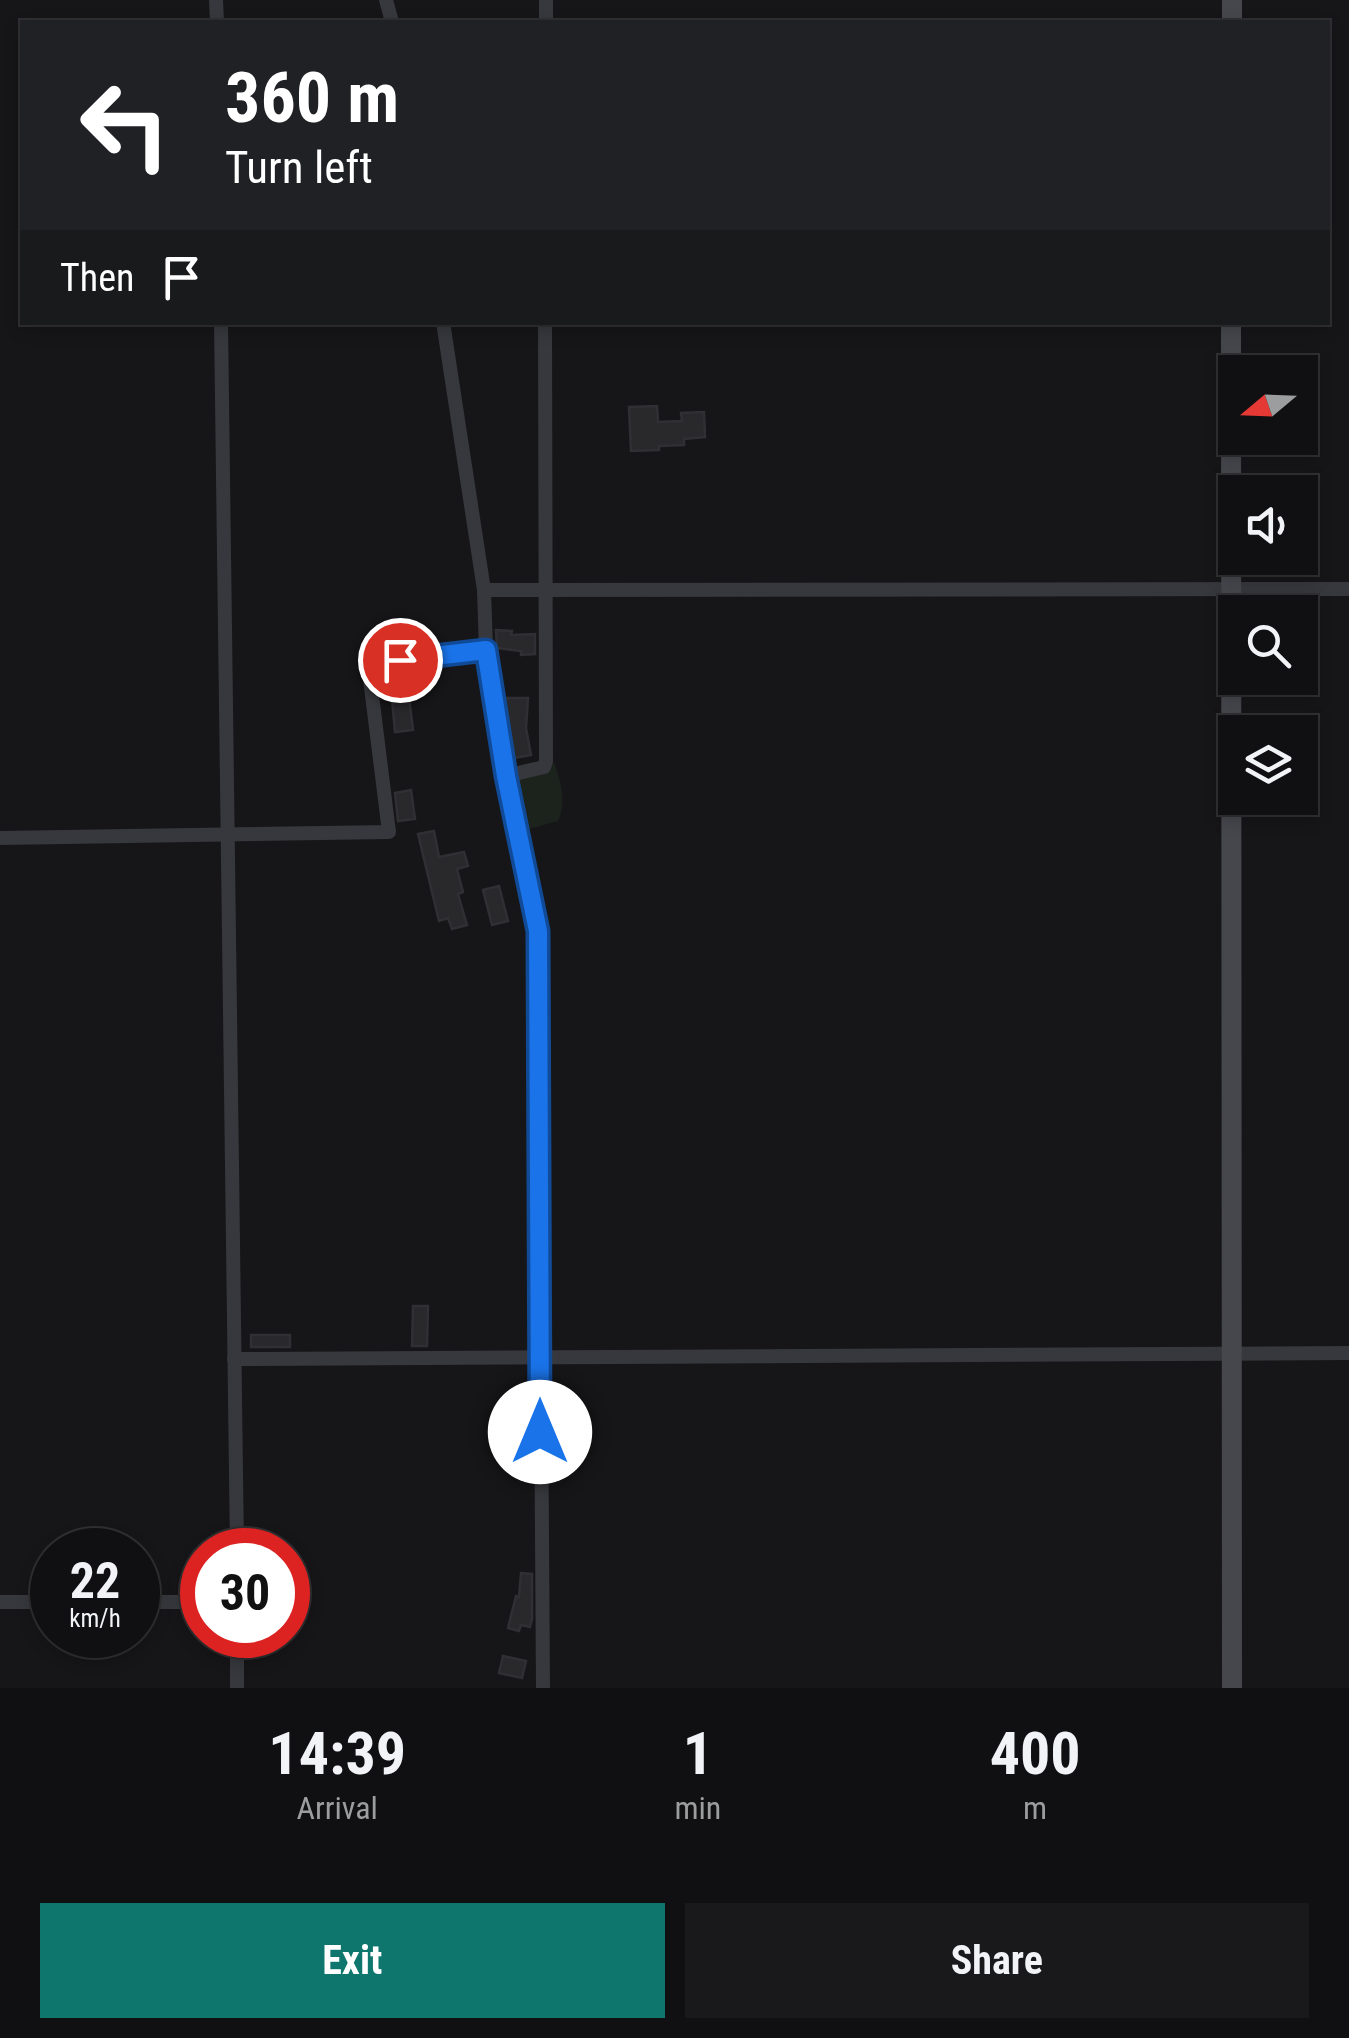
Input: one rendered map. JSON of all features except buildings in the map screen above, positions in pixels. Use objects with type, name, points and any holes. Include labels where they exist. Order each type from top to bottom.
[{"type":"street","points":[[221,325],[236,1528]]},
{"type":"street","points":[[442,325],[484,590],[483,651],[538,931],[543,1688]]},
{"type":"street","points":[[506,776],[544,767],[546,761],[545,325]]},
{"type":"street","points":[[1231,325],[1232,1688]]},
{"type":"street","points":[[484,590],[1349,588]]},
{"type":"street","points":[[0,838],[389,832],[368,663],[483,651]]},
{"type":"street","points":[[234,1359],[1349,1353]]},
{"type":"street","points":[[0,1602],[30,1602]]},
{"type":"street","points":[[237,1658],[237,1688]]},
{"type":"shaded area","points":[[554,763],[563,799],[558,821],[525,830],[513,776]]},
{"type":"route","points":[[400,660],[486,650],[506,776],[538,931],[540,1432]]}]
